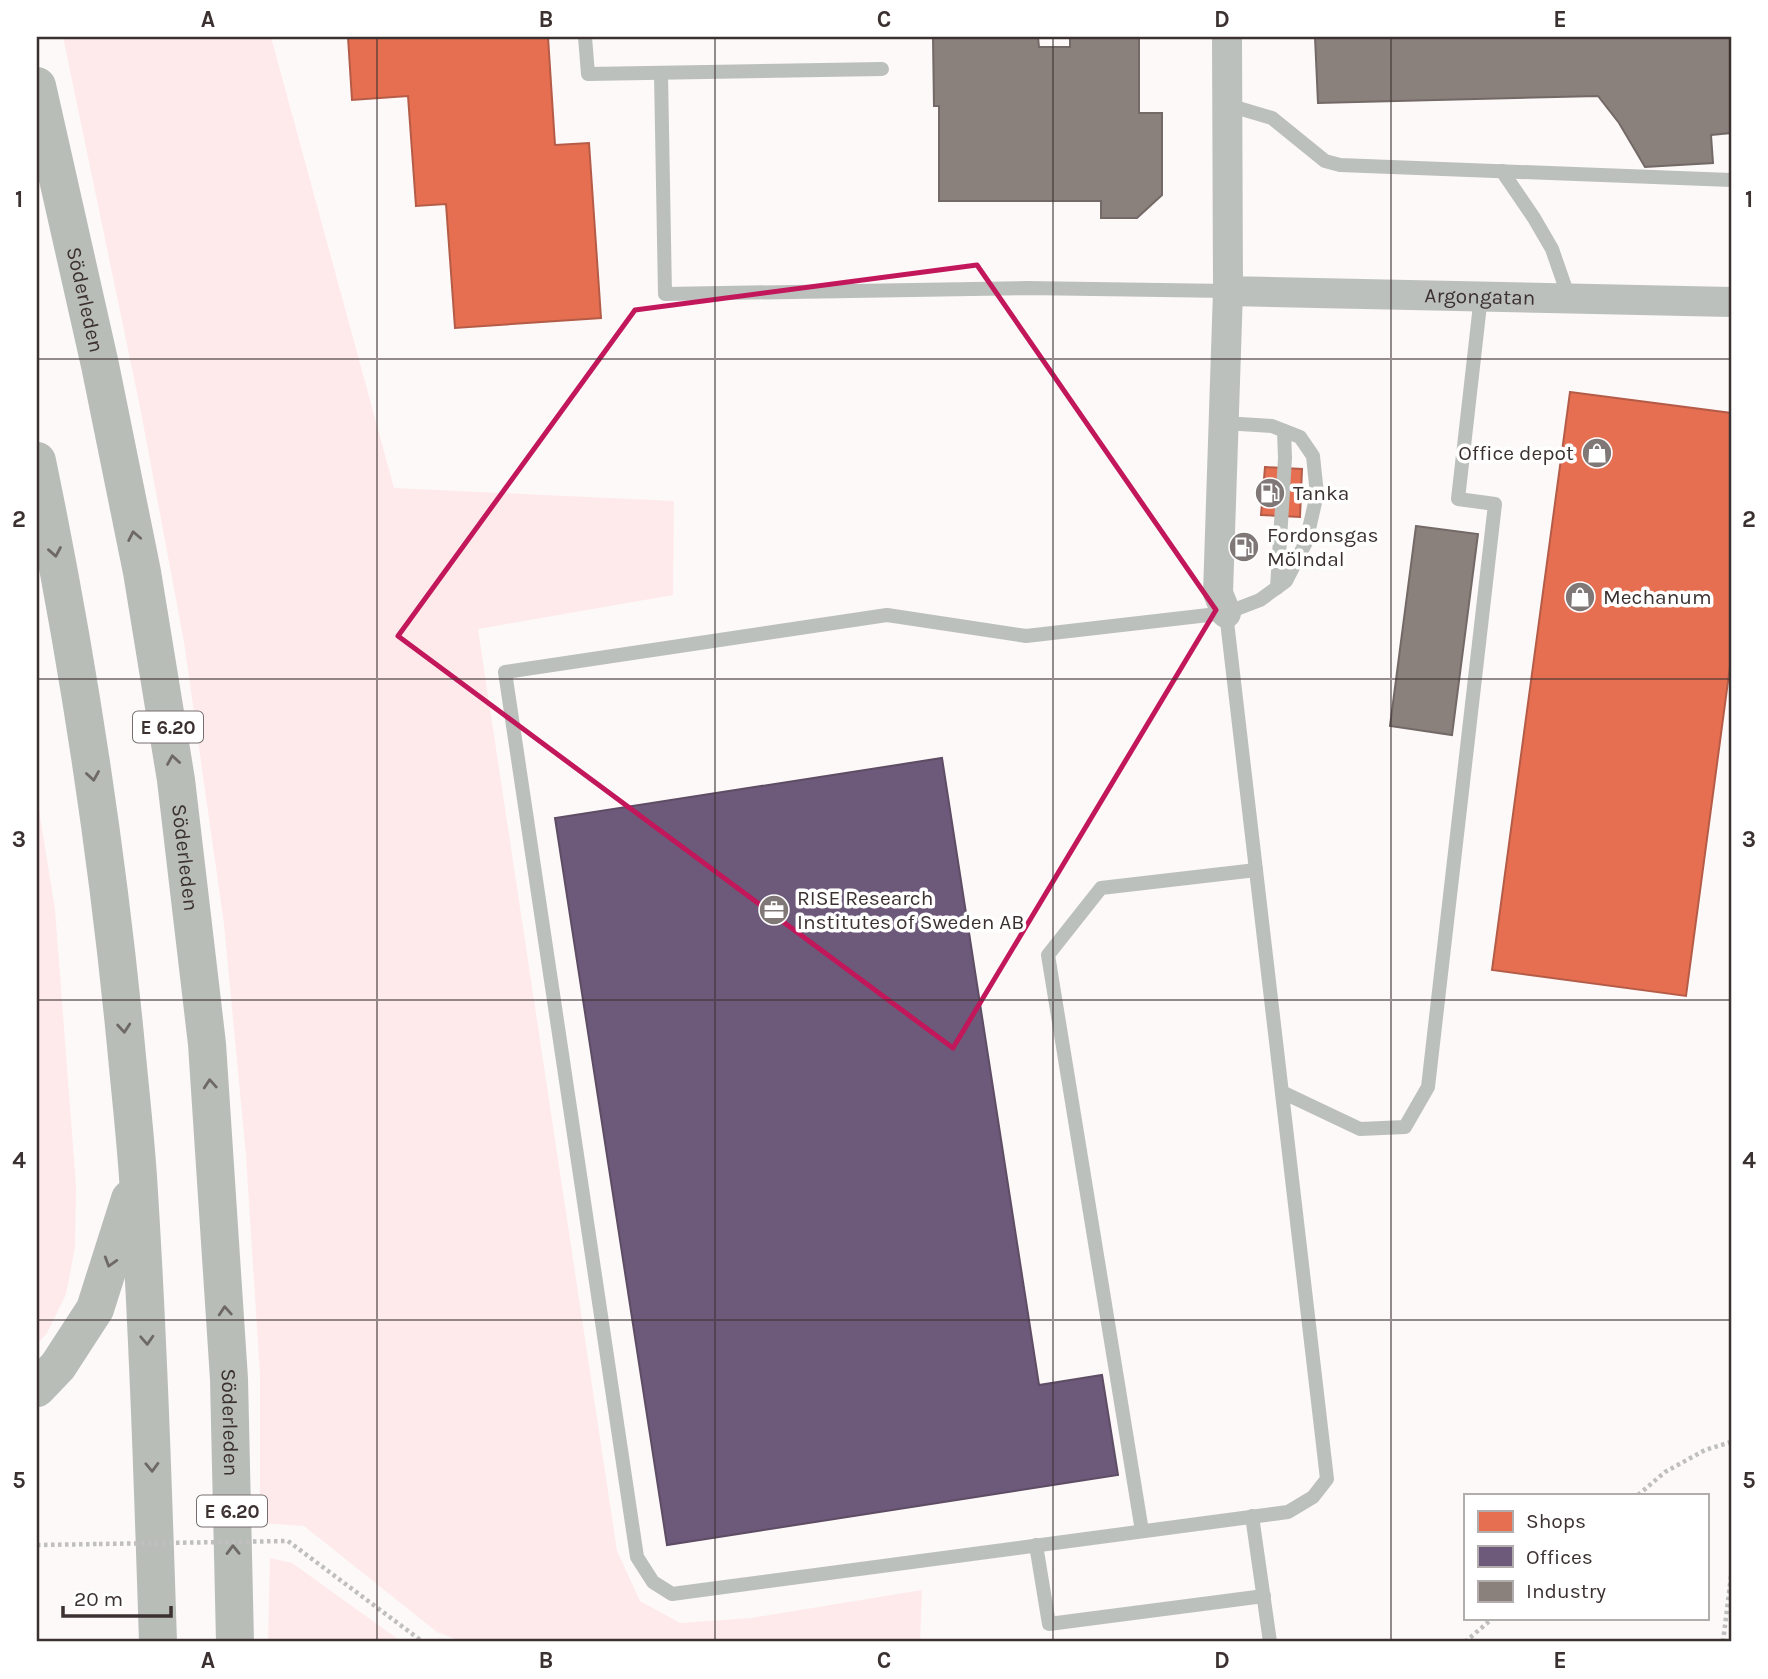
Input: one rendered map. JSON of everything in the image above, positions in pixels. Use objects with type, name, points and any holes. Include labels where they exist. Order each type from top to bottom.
[{"type":"highway","name":"Söderleden","points":[[37,86],[129,507],[176,780],[208,1058],[229,1379],[236,1642]]},
{"type":"highway","points":[[37,461],[84,715],[118,960],[138,1174],[158,1642]]},
{"type":"highway","points":[[37,1388],[58,1366],[95,1309],[138,1174]]},
{"type":"street","points":[[1226,613],[1218,593],[1228,291],[1227,37]]},
{"type":"street","name":"Argongatan","points":[[1228,291],[1731,302]]},
{"type":"lane","points":[[585,37],[588,74],[882,69]]},
{"type":"lane","points":[[661,74],[666,294],[1026,288],[1228,291]]},
{"type":"lane","points":[[1228,105],[1272,118],[1325,161],[1340,165],[1731,180]]},
{"type":"lane","points":[[1502,171],[1552,249],[1569,298]]},
{"type":"lane","points":[[1282,1092],[1360,1129],[1405,1127],[1428,1087],[1495,504],[1458,499],[1481,296]]},
{"type":"lane","points":[[1224,423],[1272,426],[1300,437],[1314,456],[1317,494],[1306,542],[1286,581],[1260,600],[1226,613],[1026,636],[887,615],[505,672],[637,1557],[653,1582],[672,1594],[1288,1512],[1313,1497],[1327,1479],[1226,613]]},
{"type":"lane","points":[[1277,587],[1285,458],[1283,431]]},
{"type":"lane","points":[[1142,1531],[1048,955],[1101,888],[1256,870]]},
{"type":"lane","points":[[1252,1516],[1270,1642]]},
{"type":"lane","points":[[1036,1545],[1049,1624],[1264,1596]]},
{"type":"path","points":[[1639,1494],[1665,1472],[1705,1450],[1731,1442]]},
{"type":"path","points":[[37,1545],[288,1541],[423,1642]]},
{"type":"path","points":[[1723,1642],[1731,1576]]},
{"type":"path","points":[[1465,1642],[1491,1620]]},
{"type":"highlighted area","points":[[977,265],[1216,610],[953,1048],[398,636],[635,310]]},
{"type":"shaded area","points":[[63,37],[271,37],[394,488],[674,501],[673,595],[478,629],[617,1551],[640,1601],[680,1623],[751,1618],[922,1590],[920,1642],[463,1642],[437,1632],[304,1526],[260,1523],[260,1375],[246,1156],[224,924],[184,642],[140,407]]},
{"type":"shaded area","points":[[37,798],[55,909],[76,1186],[75,1247],[66,1294],[47,1333],[37,1344]]},
{"type":"shaded area","points":[[270,1558],[292,1563],[402,1642],[268,1642]]},
{"type":"building: Shops","points":[[348,37],[548,37],[555,145],[589,143],[601,318],[455,328],[446,204],[416,206],[408,96],[352,100]]},
{"type":"building: Shops","points":[[1570,392],[1731,413],[1731,659],[1686,996],[1492,970]]},
{"type":"building: Shops","points":[[1265,467],[1302,469],[1300,517],[1261,515]]},
{"type":"building: Offices","points":[[942,758],[1039,1385],[1102,1375],[1118,1475],[667,1545],[555,818]]},
{"type":"building: Industry","points":[[933,37],[1038,37],[1039,47],[1070,47],[1070,37],[1139,37],[1139,113],[1162,113],[1162,195],[1137,218],[1101,218],[1101,201],[939,201],[939,106],[934,106]]},
{"type":"building: Industry","points":[[1315,37],[1731,37],[1731,133],[1711,135],[1713,163],[1645,167],[1619,123],[1598,96],[1318,103]]},
{"type":"building: Industry","points":[[1416,526],[1478,534],[1452,735],[1390,726]]},
{"type":"place","name":"Office depot","points":[[1597,453]]},
{"type":"place","name":"Tanka","points":[[1270,493]]},
{"type":"place","name":"Fordonsgas Mölndal","points":[[1244,547]]},
{"type":"place","name":"Mechanum","points":[[1580,597]]},
{"type":"place","name":"RISE Research Institutes of Sweden AB","points":[[774,910]]}]
